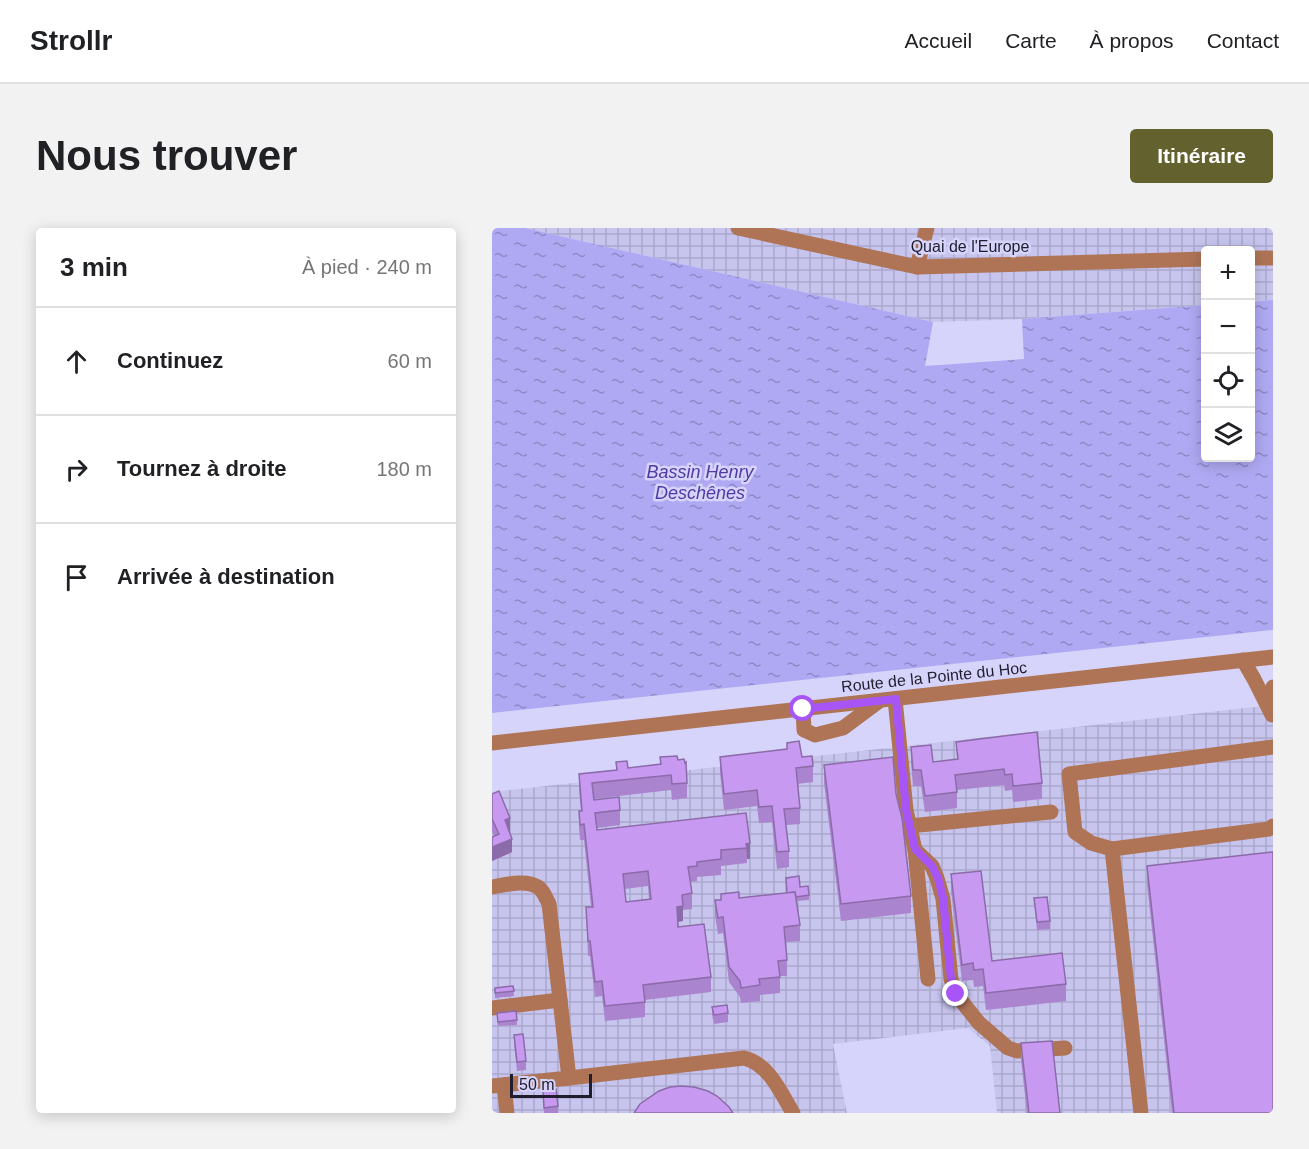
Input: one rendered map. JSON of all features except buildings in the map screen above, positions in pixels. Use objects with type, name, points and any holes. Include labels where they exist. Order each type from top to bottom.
[{"type":"street","name":"Quai de l'Europe","points":[[738,228],[917,267],[1201,259]]},
{"type":"street","points":[[917,267],[927,228]]},
{"type":"street","points":[[1255,258],[1273,258]]},
{"type":"street","name":"Route de la Pointe du Hoc","points":[[492,743],[1273,657]]},
{"type":"street","points":[[1243,660],[1272,719]]},
{"type":"street","points":[[1272,719],[1273,687]]},
{"type":"street","points":[[896,699],[906,810],[915,849],[928,979]]},
{"type":"street","points":[[803,709],[804,730],[815,735],[843,728],[879,701]]},
{"type":"street","points":[[1273,747],[1069,774],[1075,832],[1091,843],[1112,849],[1269,829],[1273,826]]},
{"type":"street","points":[[909,826],[1050,812]]},
{"type":"street","points":[[915,849],[932,866],[938,878],[943,898],[951,979],[956,994],[979,1023],[1008,1048],[1017,1051],[1065,1048]]},
{"type":"street","points":[[1112,849],[1141,1113]]},
{"type":"street","points":[[492,887],[529,884],[538,887],[549,904],[569,1078]]},
{"type":"street","points":[[492,1008],[560,1000]]},
{"type":"street","points":[[507,1113],[498,1085],[744,1058],[753,1060],[762,1066],[793,1113]]},
{"type":"shaded area","points":[[525,228],[1273,228],[1273,300],[1255,302],[1255,246],[1201,246],[1201,305],[1022,319],[933,322]]},
{"type":"shaded area","points":[[1273,705],[1273,1113],[997,1113],[990,1046],[968,1028],[833,1044],[847,1113],[492,1113],[492,792]]},
{"type":"water","name":"Bassin Henry Deschênes","points":[[492,228],[525,228],[933,322],[925,366],[1024,359],[1022,319],[1201,305],[1201,462],[1255,462],[1255,302],[1273,300],[1273,630],[492,713]]},
{"type":"route","points":[[803,709],[896,699],[906,810],[915,849],[932,866],[938,878],[943,898],[951,979],[956,994]]}]
